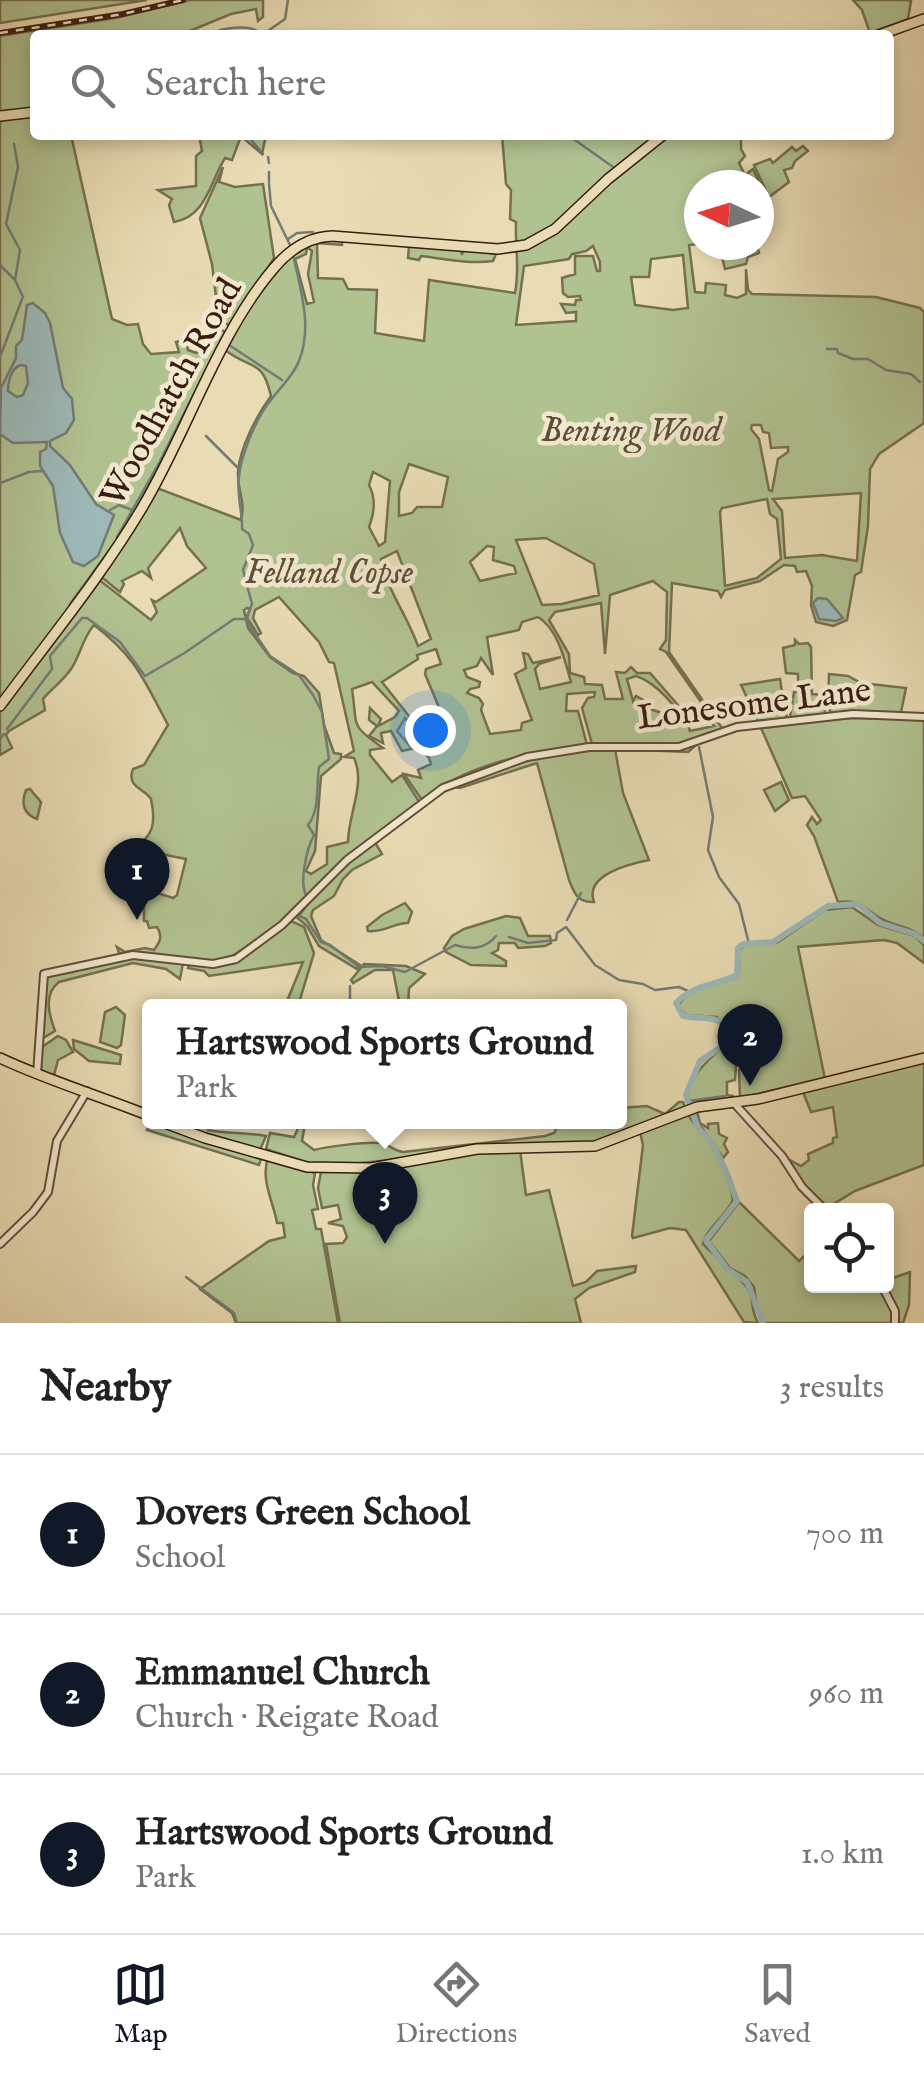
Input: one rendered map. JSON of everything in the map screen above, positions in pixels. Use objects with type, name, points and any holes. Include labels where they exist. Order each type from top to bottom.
[{"type":"main road","points":[[893,30],[924,19]]},
{"type":"main road","points":[[0,116],[30,113]]},
{"type":"main road","name":"Woodhatch Road","points":[[0,706],[136,518],[246,309],[268,275],[293,250],[314,238],[332,236],[498,249],[526,246],[555,230],[608,179],[657,140]]},
{"type":"main road","points":[[0,1058],[142,1113]]},
{"type":"main road","points":[[180,1129],[307,1167],[371,1168],[477,1149],[595,1146],[698,1107],[769,1097],[924,1058]]},
{"type":"street","name":"Lonesome Lane","points":[[36,1075],[44,974],[133,955],[224,963],[265,939],[354,854],[443,788],[535,755],[589,747],[678,747],[737,727],[856,714],[924,717]]},
{"type":"street","points":[[0,1244],[48,1192],[58,1141],[87,1091]]},
{"type":"street","points":[[734,1102],[818,1203]]},
{"type":"street","points":[[886,1293],[895,1310],[895,1323]]},
{"type":"green space","points":[[0,0],[147,0],[0,23]]},
{"type":"green space","points":[[190,0],[263,0],[263,17],[258,21],[256,9],[231,14],[192,30],[38,30],[115,18]]},
{"type":"green space","points":[[853,0],[911,1],[908,19],[878,30],[869,30],[862,10]]},
{"type":"green space","points":[[30,31],[30,140],[72,140],[112,319],[127,325],[138,324],[143,344],[151,354],[179,352],[176,342],[186,340],[188,350],[196,353],[221,329],[226,333],[130,522],[70,604],[75,609],[98,579],[151,620],[157,612],[152,600],[156,602],[206,568],[187,546],[180,528],[148,568],[151,578],[142,571],[122,581],[120,592],[100,576],[157,488],[241,520],[239,462],[250,432],[271,396],[260,370],[225,350],[260,289],[295,250],[313,241],[342,240],[342,245],[317,243],[318,278],[343,279],[348,289],[377,290],[375,333],[424,341],[429,280],[515,293],[516,222],[510,219],[511,190],[506,184],[502,140],[741,140],[745,156],[739,163],[742,170],[684,170],[684,260],[691,260],[695,292],[705,293],[706,283],[726,285],[725,295],[737,298],[746,294],[746,269],[752,294],[876,297],[924,312],[924,423],[879,454],[870,469],[861,572],[855,575],[847,620],[833,626],[816,622],[811,605],[812,586],[806,571],[797,572],[795,566],[784,565],[760,581],[725,590],[721,597],[718,591],[672,583],[669,652],[722,728],[756,723],[685,744],[592,744],[582,708],[595,692],[567,694],[566,711],[578,711],[587,745],[544,751],[479,769],[458,777],[422,800],[404,774],[421,778],[418,770],[431,764],[429,758],[419,747],[402,751],[391,731],[381,733],[383,743],[369,736],[377,726],[369,720],[370,708],[381,719],[378,726],[399,711],[372,682],[352,689],[357,724],[365,734],[383,748],[370,750],[370,755],[392,782],[402,775],[420,803],[373,839],[382,854],[352,870],[334,896],[313,910],[311,916],[321,940],[360,965],[357,969],[319,946],[307,926],[294,915],[223,962],[119,953],[117,947],[125,952],[154,950],[160,933],[144,921],[144,907],[135,905],[136,886],[173,898],[186,859],[151,852],[135,854],[132,848],[149,834],[153,815],[151,799],[137,787],[131,775],[133,769],[144,765],[168,725],[130,659],[94,625],[71,669],[43,699],[45,710],[9,731],[6,735],[12,748],[0,755],[0,36]],"holes":[[[593,246],[600,271],[593,256],[575,256],[575,274],[562,278],[563,293],[568,297],[580,296],[575,305],[561,304],[566,313],[576,312],[576,321],[516,325],[524,266],[569,259],[572,254]],[[307,247],[312,251],[308,274],[314,302],[307,304],[295,259],[306,254]],[[683,255],[688,308],[635,305],[631,277],[649,277],[651,259]],[[752,425],[761,425],[763,432],[769,433],[771,448],[788,447],[788,452],[778,459],[772,491],[759,439]],[[409,464],[448,477],[442,507],[417,507],[412,513],[399,516],[399,492]],[[373,472],[390,481],[385,542],[379,546],[369,527],[373,511],[369,485]],[[861,493],[857,561],[822,555],[785,558],[782,511],[773,499]],[[767,499],[770,514],[777,519],[781,559],[757,578],[725,586],[722,508]],[[546,538],[594,564],[599,595],[542,605],[516,540]],[[487,546],[494,547],[493,560],[514,566],[516,573],[480,581],[470,562]],[[397,551],[431,639],[418,646],[381,559]],[[653,581],[667,592],[666,640],[660,649],[701,702],[701,708],[685,713],[650,673],[637,673],[631,667],[625,673],[616,672],[623,699],[605,699],[602,685],[585,684],[584,677],[570,673],[569,654],[549,620],[555,612],[601,603],[605,654],[610,595]],[[279,597],[319,642],[329,662],[334,663],[354,751],[344,757],[354,758],[358,778],[348,842],[327,847],[327,864],[311,874],[306,871],[315,851],[321,776],[341,759],[341,754],[334,753],[319,693],[304,676],[270,657],[248,628],[244,610],[247,608],[247,618],[258,635],[261,633],[253,618],[255,610]],[[538,617],[551,629],[571,682],[540,689],[535,669],[561,657],[533,663],[523,653],[526,668],[515,674],[532,720],[522,723],[521,730],[490,734],[481,710],[483,704],[467,693],[479,687],[480,682],[467,677],[464,670],[477,666],[481,658],[493,675],[487,637],[519,630],[522,622]],[[436,649],[441,664],[426,669],[425,674],[446,724],[437,722],[423,734],[382,682],[418,659],[417,655]],[[636,676],[664,695],[678,711],[677,720],[667,722],[666,714],[646,708],[645,701],[636,696],[633,701],[627,679]],[[702,710],[714,726],[690,731],[686,717]]]},
{"type":"green space","points":[[200,140],[240,140],[232,160],[225,158],[200,206],[185,219],[174,222],[169,205],[172,199],[158,190],[196,186],[196,156],[202,151]]},
{"type":"green space","points":[[246,140],[265,140],[262,154]]},
{"type":"green space","points":[[803,146],[808,151],[792,168],[784,170],[789,182],[774,193],[774,170],[756,170],[754,165],[770,159],[773,163],[792,147],[796,151]]},
{"type":"green space","points":[[223,167],[219,182],[235,187],[263,184],[274,258],[231,328],[221,323],[221,299],[216,297],[200,218]]},
{"type":"green space","points":[[409,246],[461,249],[462,255],[463,249],[496,254],[493,261],[484,262],[421,256],[419,260],[408,258]]},
{"type":"green space","points":[[723,260],[747,260],[746,264],[725,269]]},
{"type":"green space","points":[[795,640],[811,647],[812,694],[825,695],[825,716],[790,717],[794,692],[798,692],[798,674],[786,673],[783,648],[795,645]]},
{"type":"green space","points":[[829,674],[848,676],[861,683],[906,688],[901,712],[832,715],[828,707]]},
{"type":"green space","points":[[780,679],[784,705],[788,705],[786,718],[758,721],[741,685]]},
{"type":"green space","points":[[847,718],[924,719],[924,938],[881,919],[861,905],[838,902],[807,825],[812,817],[817,824],[821,820],[805,796],[792,798],[761,728]]},
{"type":"green space","points":[[696,745],[688,752],[615,749],[623,793],[649,860],[602,878],[593,893],[594,902],[580,899],[571,885],[537,763],[454,787],[530,759],[567,751]]},
{"type":"green space","points":[[781,782],[789,800],[775,811],[764,790]]},
{"type":"green space","points":[[30,789],[41,802],[37,819],[24,808],[24,795]]},
{"type":"green space","points":[[405,903],[412,912],[408,923],[368,931],[367,927],[382,915]]},
{"type":"green space","points":[[852,907],[878,925],[915,936],[924,945],[924,963],[897,943],[884,940],[798,947],[825,1079],[740,1098],[739,1070],[751,1055],[749,1051],[736,1065],[735,1080],[727,1082],[727,1095],[732,1099],[692,1105],[687,1094],[702,1067],[723,1046],[725,1029],[717,1017],[686,1015],[678,1006],[683,999],[696,990],[736,977],[739,950],[745,945],[778,942],[825,910]]},
{"type":"green space","points":[[506,916],[520,918],[528,936],[550,936],[551,943],[518,948],[515,943],[499,943],[498,950],[492,953],[506,961],[506,966],[471,965],[446,952],[444,948],[452,936]]},
{"type":"green space","points":[[291,921],[304,927],[314,953],[300,999],[288,999],[303,962],[209,976],[188,968],[189,964],[222,963],[244,954]]},
{"type":"green space","points":[[130,957],[183,963],[180,979],[166,969],[133,963],[59,982],[49,999],[55,1031],[43,1038],[45,976]]},
{"type":"green space","points":[[364,964],[406,966],[425,974],[409,988],[408,999],[399,999],[393,970],[375,970],[353,983],[351,980]]},
{"type":"green space","points":[[116,1007],[125,1015],[121,1045],[117,1048],[100,1042],[105,1012]]},
{"type":"green space","points":[[58,1036],[66,1040],[73,1052],[58,1060],[53,1079],[41,1072],[42,1047]]},
{"type":"green space","points":[[73,1040],[121,1055],[120,1064],[89,1061],[74,1049]]},
{"type":"green space","points":[[924,1061],[924,1165],[855,1191],[835,1203],[822,1203],[786,1158],[801,1166],[809,1160],[808,1154],[833,1143],[837,1137],[833,1107],[811,1112],[803,1092]]},
{"type":"green space","points":[[683,1102],[685,1107],[595,1143],[320,1167],[266,1149],[270,1133],[294,1137],[298,1129],[304,1129],[302,1141],[314,1150],[380,1143],[403,1152],[545,1136],[556,1129],[627,1129],[627,1107],[647,1106],[665,1114]]},
{"type":"green space","points":[[697,1111],[700,1123],[708,1128],[708,1124],[718,1123],[719,1134],[727,1138],[724,1144],[728,1152],[723,1158],[699,1124],[694,1112]]},
{"type":"green space","points":[[688,1114],[717,1153],[733,1200],[703,1244],[747,1287],[758,1323],[744,1322],[686,1230],[670,1228],[632,1236],[643,1145],[640,1132]]},
{"type":"green space","points":[[175,1129],[262,1155],[259,1165],[147,1130]]},
{"type":"green space","points":[[191,1129],[266,1136],[260,1150]]},
{"type":"green space","points":[[520,1150],[526,1195],[549,1190],[573,1286],[586,1282],[597,1271],[636,1266],[635,1272],[589,1288],[575,1299],[581,1323],[340,1323],[326,1244],[343,1243],[347,1237],[343,1226],[328,1223],[341,1219],[338,1205],[322,1208],[318,1188],[321,1172],[366,1171],[461,1154]]},
{"type":"green space","points":[[268,1158],[315,1173],[318,1209],[312,1210],[316,1229],[321,1229],[338,1323],[236,1323],[232,1313],[200,1289],[269,1241],[285,1237],[283,1223],[277,1223],[267,1183]]},
{"type":"green space","points":[[739,1202],[799,1261],[804,1256],[804,1293],[882,1293],[891,1308],[892,1323],[765,1323],[758,1313],[754,1287],[745,1276],[730,1268],[709,1241]]},
{"type":"green space","points":[[910,1272],[909,1305],[903,1323],[897,1323],[886,1293],[894,1293],[894,1278]]},
{"type":"water","points":[[33,303],[50,323],[63,388],[72,399],[74,420],[66,433],[50,441],[50,446],[70,465],[96,504],[114,515],[98,556],[84,566],[73,562],[60,533],[53,486],[40,466],[40,452],[46,449],[47,442],[13,443],[0,434],[1,388],[16,358],[16,346],[22,340],[27,305]],"holes":[[[26,366],[28,383],[23,395],[17,397],[8,391],[9,379],[18,367]]]},
{"type":"water","points":[[818,598],[827,599],[843,618],[819,619],[813,603]]},
{"type":"water","points":[[405,718],[419,738],[410,746],[397,731]]},
{"type":"waterway","points":[[269,30],[285,19],[288,0]]},
{"type":"waterway","points":[[220,30],[254,30]]},
{"type":"waterway","points":[[251,140],[263,154]]},
{"type":"waterway","points":[[575,140],[613,167]]},
{"type":"waterway","points":[[14,144],[18,167],[6,224],[20,250],[15,280]]},
{"type":"waterway","points":[[268,157],[269,163]]},
{"type":"waterway","points":[[269,172],[269,182]]},
{"type":"waterway","points":[[269,184],[271,206],[291,247]]},
{"type":"waterway","points":[[288,239],[297,233],[313,232]]},
{"type":"waterway","points":[[246,618],[252,604],[243,570],[253,545],[242,529],[239,476],[255,425],[296,368],[303,348],[304,308],[293,254]]},
{"type":"waterway","points":[[0,265],[15,280],[23,297]]},
{"type":"waterway","points":[[0,357],[22,299]]},
{"type":"waterway","points":[[229,345],[282,380]]},
{"type":"waterway","points":[[827,349],[837,349],[853,359],[868,359],[886,370],[911,374],[920,382]]},
{"type":"waterway","points":[[160,461],[211,360]]},
{"type":"waterway","points":[[206,436],[240,470]]},
{"type":"waterway","points":[[117,537],[159,463]]},
{"type":"waterway","points":[[0,483],[43,471]]},
{"type":"waterway","points":[[110,510],[119,505],[132,510]]},
{"type":"waterway","points":[[7,729],[52,669],[50,656],[82,618],[120,642],[145,676],[181,655]]},
{"type":"waterway","points":[[183,654],[234,619],[244,619]]},
{"type":"waterway","points":[[245,619],[270,656],[299,675],[322,712],[329,759],[319,767],[316,805],[308,825],[314,835],[305,865],[306,895]]},
{"type":"waterway","points":[[416,744],[438,732]]},
{"type":"waterway","points":[[0,739],[4,734]]},
{"type":"waterway","points":[[699,747],[713,817],[708,850],[719,877],[739,904],[749,944]]},
{"type":"waterway","points":[[567,920],[581,893]]},
{"type":"waterway","points":[[310,901],[299,916],[306,919],[321,942],[359,967],[382,966],[405,972],[455,945],[477,947],[496,936]]},
{"type":"waterway","points":[[763,1323],[747,1282],[727,1269],[706,1240],[737,1201],[712,1142],[698,1128],[686,1095],[700,1061],[721,1047],[724,1027],[715,1020],[683,1016],[676,1003],[697,989],[737,975],[738,948],[743,944],[773,942],[828,906],[858,904],[880,923],[915,934],[924,941]]},
{"type":"waterway","points":[[509,937],[528,943],[556,940],[557,933],[566,927],[595,965],[619,980],[655,990],[679,987],[688,991]]},
{"type":"waterway","points":[[350,986],[350,999]]},
{"type":"waterway","points":[[689,1101],[725,1096]]},
{"type":"waterway","points":[[186,1277],[234,1313],[237,1323]]},
{"type":"railway","points":[[0,33],[123,14],[183,0]]},
{"type":"place","name":"Dovers Green School","points":[[137,920]]},
{"type":"place","name":"Emmanuel Church","points":[[750,1086]]},
{"type":"place","name":"Hartswood Sports Ground","points":[[385,1244]]},
{"type":"park label","name":"Benting Wood","points":[[631,431]]},
{"type":"park label","name":"Felland Copse","points":[[329,573]]}]
